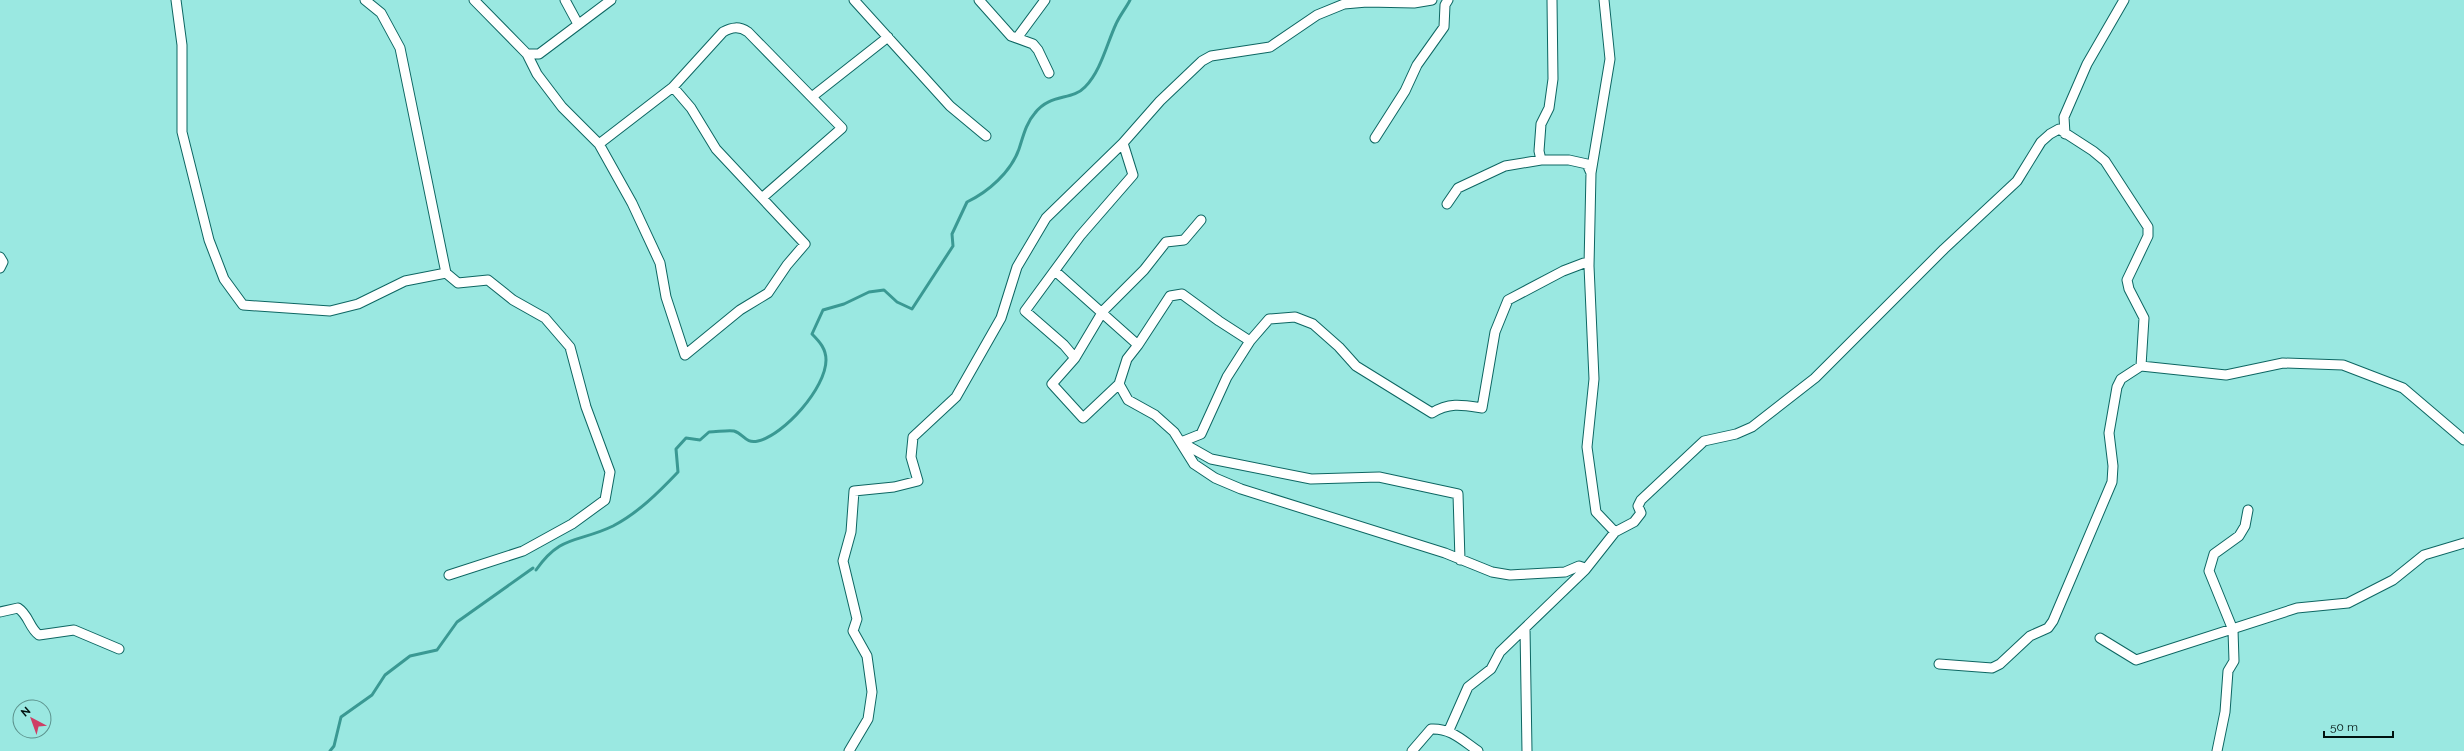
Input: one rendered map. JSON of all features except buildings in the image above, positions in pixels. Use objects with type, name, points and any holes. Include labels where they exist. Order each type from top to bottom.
[{"type":"street","points":[[176,0],[182,45],[182,132],[208,240],[224,279],[243,305],[330,311],[358,304],[405,281],[446,273]]},
{"type":"street","points":[[365,0],[380,13],[400,48],[446,273],[458,283],[488,280],[513,300],[545,318],[570,347],[586,407],[610,472],[605,500],[572,524],[523,552],[449,575]]},
{"type":"street","points":[[474,0],[527,54],[537,74],[562,107],[598,144],[632,203],[660,263],[666,297],[685,355],[740,310],[768,293],[787,265],[805,244],[763,197],[716,149],[691,108],[673,87]]},
{"type":"street","points":[[565,0],[578,24]]},
{"type":"street","points":[[527,54],[538,54],[611,0]]},
{"type":"street","points":[[854,0],[950,106],[986,136]]},
{"type":"street","points":[[979,0],[1005,30],[1017,38],[1033,44],[1038,50],[1049,74]]},
{"type":"street","points":[[1017,38],[1045,0]]},
{"type":"street","points":[[849,751],[868,720],[872,692],[867,656],[853,631],[857,619],[843,560],[851,532],[854,491],[894,487],[918,481],[911,457],[913,437],[956,397],[1001,318],[1017,267],[1046,218],[1123,143],[1160,100],[1202,61],[1211,56],[1270,47],[1317,15],[1344,4],[1367,2],[1414,4],[1432,0]]},
{"type":"street","points":[[1375,138],[1405,91],[1417,65],[1444,27],[1445,5],[1448,0]]},
{"type":"street","points":[[1541,160],[1539,151],[1541,124],[1549,108],[1553,79],[1550,54],[1552,0]]},
{"type":"street","points":[[1604,0],[1610,59],[1591,173],[1589,266],[1594,379],[1587,446],[1596,512],[1615,532]]},
{"type":"street","points":[[2065,134],[2064,117],[2087,64],[2124,0]]},
{"type":"street","points":[[598,144],[673,87],[723,32],[731,28],[741,28],[748,32],[813,96],[842,128],[763,197]]},
{"type":"street","points":[[813,96],[888,37]]},
{"type":"street","points":[[1449,730],[1468,687],[1491,669],[1500,652],[1585,570],[1585,568],[1615,532],[1634,522],[1641,513],[1638,506],[1641,500],[1704,441],[1736,434],[1752,426],[1815,378],[1944,249],[2017,180],[2050,134],[2059,129],[2093,151],[2105,161],[2148,227],[2148,236],[2127,280],[2128,289],[2144,318],[2141,366]]},
{"type":"street","points":[[1075,358],[1064,345],[1025,311],[1039,288],[1055,271],[1080,236],[1133,175],[1123,143]]},
{"type":"street","points":[[1447,204],[1458,188],[1486,173],[1505,166],[1541,160],[1569,160],[1587,164],[1591,173]]},
{"type":"street","points":[[1201,220],[1184,240],[1166,242],[1144,270],[1103,312],[1075,358],[1052,384],[1083,418],[1119,384],[1127,359],[1170,296],[1182,294],[1212,317],[1250,341]]},
{"type":"street","points":[[0,256],[3,262],[0,268]]},
{"type":"street","points":[[1181,442],[1201,434],[1227,377],[1250,341],[1269,319],[1295,317],[1313,324],[1339,347],[1356,366],[1432,413],[1444,406],[1455,404],[1482,408],[1495,332],[1508,300],[1563,271],[1584,263],[1589,266]]},
{"type":"street","points":[[1055,271],[1103,312],[1138,345]]},
{"type":"street","points":[[1939,664],[1992,668],[2000,664],[2030,636],[2048,628],[2053,622],[2112,482],[2113,466],[2109,433],[2117,387],[2120,380],[2141,366],[2226,375],[2283,363],[2343,365],[2403,388],[2464,440]]},
{"type":"street","points":[[1119,384],[1128,400],[1155,415],[1174,432],[1194,464],[1215,478],[1460,560],[1483,570],[1510,574],[1565,572],[1579,566],[1585,568]]},
{"type":"street","points":[[1181,442],[1211,459],[1311,479],[1379,477],[1458,494],[1460,560]]},
{"type":"street","points":[[2217,751],[2225,712],[2228,672],[2234,661],[2233,630],[2208,571],[2214,554],[2239,536],[2245,526],[2248,510]]},
{"type":"street","points":[[2100,638],[2136,660],[2233,630],[2297,608],[2348,603],[2393,580],[2424,555],[2464,543]]},
{"type":"street","points":[[0,612],[18,608],[28,616],[34,631],[39,635],[74,630],[119,649]]},
{"type":"street","points":[[1525,628],[1527,751]]},
{"type":"street","points":[[1412,751],[1431,729],[1449,730],[1478,751]]},
{"type":"waterway","points":[[536,570],[545,558],[562,545],[613,526],[648,502],[678,472],[676,449],[686,438],[700,440],[709,432],[734,431],[747,440],[754,442],[768,437],[780,430],[802,409],[819,384],[824,371],[826,360],[825,352],[820,343],[812,334],[823,310],[844,304],[869,292],[884,290],[897,302],[912,309],[953,246],[952,234],[967,202],[991,187],[1005,173],[1019,149],[1029,121],[1041,107],[1047,102],[1080,91],[1091,80],[1103,57],[1118,21],[1130,0]]},
{"type":"waterway","points":[[330,751],[334,746],[341,717],[372,695],[385,675],[410,656],[437,650],[457,622],[533,568]]}]
